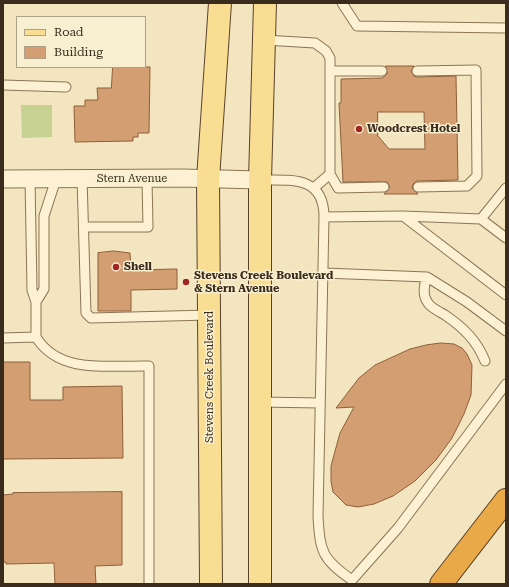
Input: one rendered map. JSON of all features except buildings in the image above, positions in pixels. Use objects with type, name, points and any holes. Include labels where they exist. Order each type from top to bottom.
[{"type":"highway","points":[[441,584],[506,500]]},
{"type":"main road","name":"Stevens Creek Boulevard","points":[[211,584],[208,179],[220,3]]},
{"type":"main road","points":[[260,584],[260,180],[265,3]]},
{"type":"street","name":"Stern Avenue","points":[[3,179],[82,178],[260,180]]},
{"type":"lane","points":[[342,3],[357,26],[506,28]]},
{"type":"lane","points":[[264,40],[315,43],[326,51],[330,58],[330,174],[338,188],[384,187]]},
{"type":"lane","points":[[417,71],[476,70],[477,169],[477,176],[467,186],[418,187]]},
{"type":"lane","points":[[330,71],[382,71]]},
{"type":"lane","points":[[3,85],[66,87]]},
{"type":"lane","points":[[315,187],[330,174]]},
{"type":"lane","points":[[82,178],[86,314],[91,318],[209,315]]},
{"type":"lane","points":[[30,179],[32,290],[36,302],[36,337],[43,349],[64,362],[78,365],[149,366],[149,584]]},
{"type":"lane","points":[[36,302],[44,289],[44,216],[56,179]]},
{"type":"lane","points":[[84,227],[148,226],[147,179]]},
{"type":"lane","points":[[260,180],[289,180],[315,187],[322,200],[324,217],[324,273],[318,516],[320,544],[332,566],[352,580],[398,528],[506,384]]},
{"type":"lane","points":[[481,219],[506,188]]},
{"type":"lane","points":[[324,217],[403,216],[481,219],[506,238]]},
{"type":"lane","points":[[403,216],[506,296]]},
{"type":"lane","points":[[324,273],[426,276],[467,302],[506,331]]},
{"type":"lane","points":[[426,276],[423,290],[428,303],[452,320],[473,338],[485,361]]},
{"type":"lane","points":[[3,338],[36,337]]},
{"type":"lane","points":[[259,402],[320,403]]},
{"type":"green space","points":[[21,105],[52,105],[52,137],[22,138]]},
{"type":"place","name":"Woodcrest Hotel","points":[[359,129]]},
{"type":"place","name":"Shell","points":[[116,267]]},
{"type":"place","name":"Stevens Creek Boulevard & Stern Avenue","points":[[186,282]]}]
